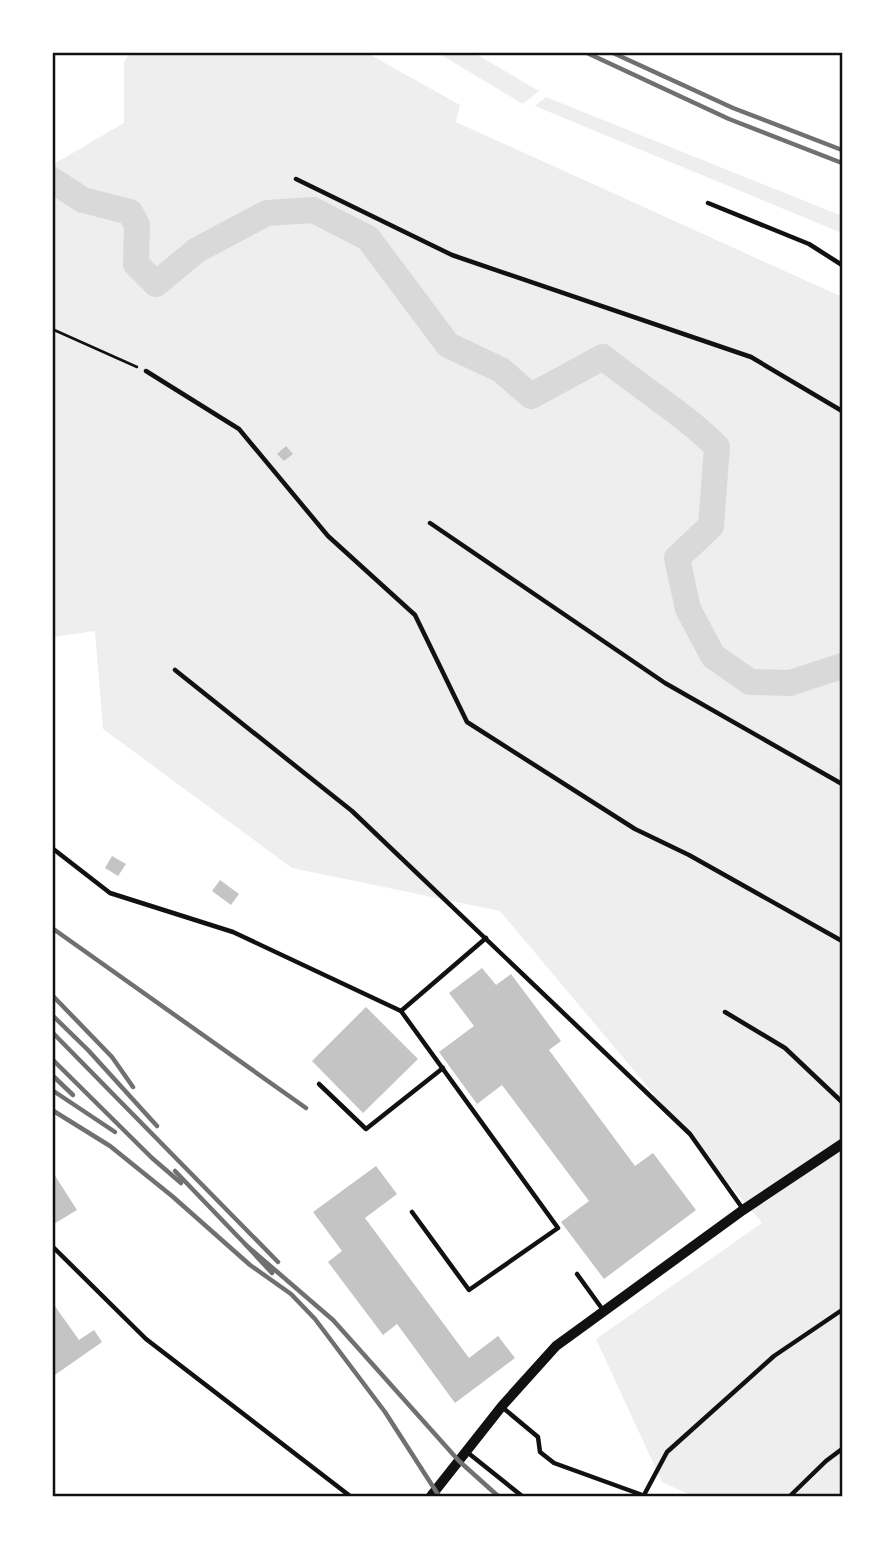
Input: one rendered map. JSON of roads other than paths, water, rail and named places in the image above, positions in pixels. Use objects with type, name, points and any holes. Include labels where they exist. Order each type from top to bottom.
[{"type":"street","points":[[431,1496],[502,1406],[556,1346],[743,1210],[842,1144]]},
{"type":"lane","points":[[296,178],[452,255],[751,357],[842,411]]},
{"type":"lane","points":[[708,203],[809,244],[842,265]]},
{"type":"lane","points":[[146,372],[239,429],[328,536],[415,615],[467,722],[635,829],[689,855],[842,941]]},
{"type":"lane","points":[[430,523],[665,683],[842,784]]},
{"type":"lane","points":[[175,670],[352,811],[486,938],[690,1133],[743,1210]]},
{"type":"lane","points":[[52,848],[110,893],[233,932],[401,1011],[558,1228],[469,1290],[412,1212]]},
{"type":"lane","points":[[401,1011],[486,938]]},
{"type":"lane","points":[[725,1012],[785,1048],[842,1102]]},
{"type":"lane","points":[[319,1084],[366,1129],[443,1068]]},
{"type":"lane","points":[[52,1246],[146,1339],[350,1496]]},
{"type":"lane","points":[[577,1274],[603,1310]]},
{"type":"lane","points":[[502,1406],[538,1437],[540,1452],[554,1463],[645,1496],[667,1452],[774,1356],[842,1310]]},
{"type":"lane","points":[[790,1496],[842,1449]]},
{"type":"lane","points":[[466,1451],[522,1496]]},
{"type":"waterway","points":[[52,180],[83,200],[130,212],[137,225],[136,264],[156,284],[197,250],[267,213],[313,210],[368,238],[448,345],[501,370],[531,396],[603,357],[717,447],[711,526],[677,558],[688,609],[713,656],[750,682],[790,683],[842,666]]},
{"type":"railway","points":[[585,52],[729,119],[842,163]]},
{"type":"railway","points":[[611,52],[733,108],[842,150]]},
{"type":"railway","points":[[52,928],[306,1108]]},
{"type":"railway","points":[[52,995],[112,1057],[133,1087]]},
{"type":"railway","points":[[52,1015],[88,1050],[157,1126]]},
{"type":"railway","points":[[52,1032],[278,1262]]},
{"type":"railway","points":[[52,1059],[181,1183]]},
{"type":"railway","points":[[52,1075],[73,1095]]},
{"type":"railway","points":[[52,1090],[115,1132]]},
{"type":"railway","points":[[52,1110],[110,1146],[250,1265],[291,1294],[315,1319],[385,1412],[439,1496]]},
{"type":"railway","points":[[175,1171],[246,1245]]},
{"type":"railway","points":[[272,1273],[246,1245],[333,1320],[459,1461],[498,1496]]}]
